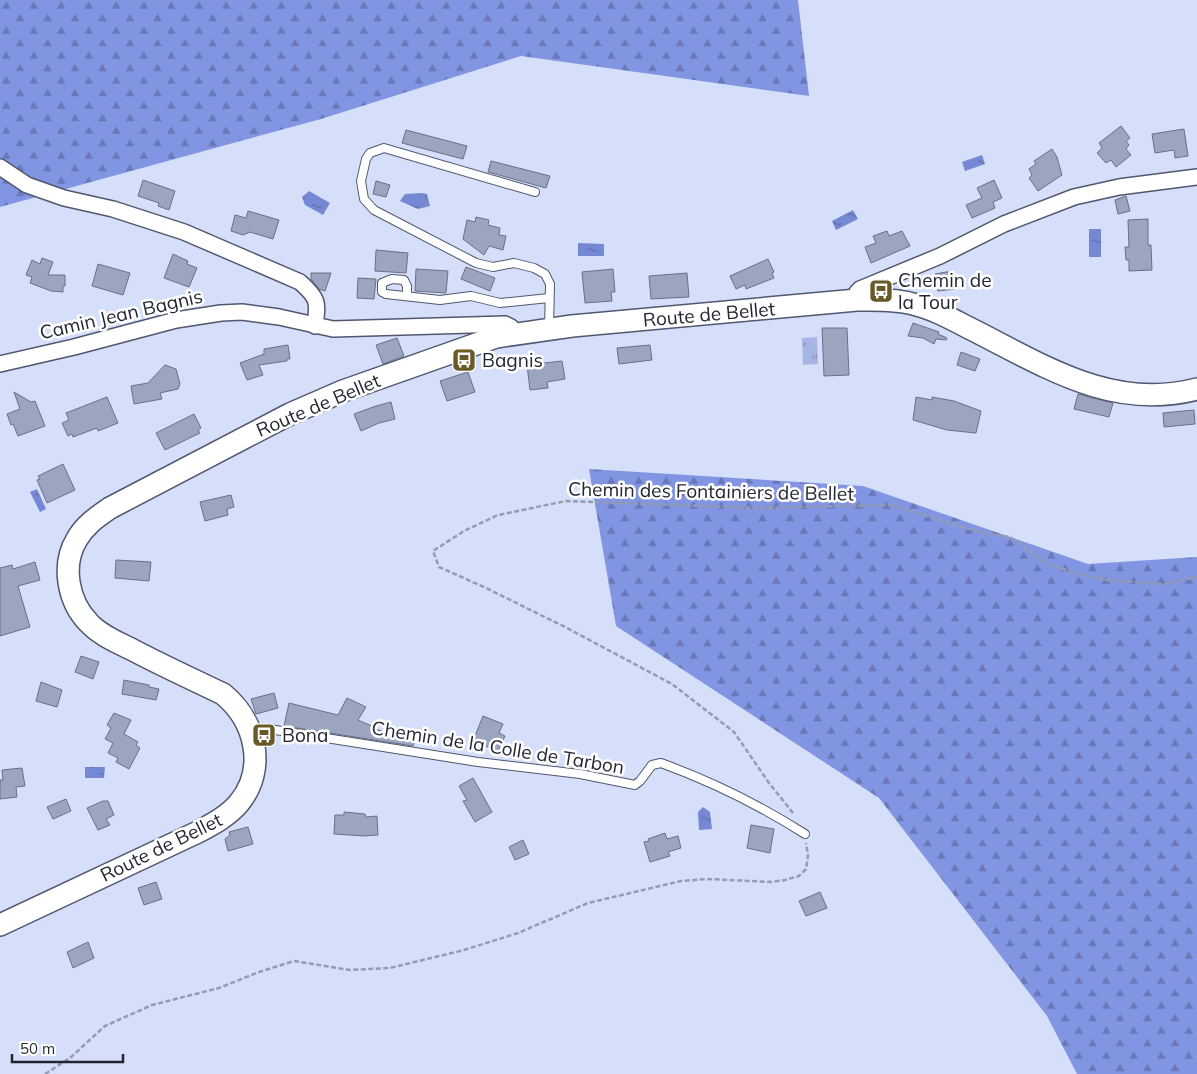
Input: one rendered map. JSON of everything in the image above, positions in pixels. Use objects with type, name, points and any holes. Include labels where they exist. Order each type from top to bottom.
[{"type":"main road","name":"Route de Bellet","points":[[0,925],[198,832],[228,814],[245,795],[255,766],[254,740],[246,720],[236,706],[223,694],[110,638],[89,624],[79,609],[69,585],[69,560],[76,539],[91,522],[110,508],[290,414],[343,391],[496,337],[549,329],[856,300],[901,301],[940,313],[1054,371],[1102,389],[1152,394],[1197,389]]},
{"type":"street","points":[[0,167],[27,185],[64,198],[113,208],[184,232],[300,282],[313,294],[317,308],[315,326]]},
{"type":"street","points":[[856,300],[857,292],[860,288],[940,256],[1004,224],[1074,198],[1118,187],[1197,177]]},
{"type":"street","name":"Camin Jean Bagnis","points":[[0,364],[203,314],[242,312],[279,317],[333,330],[505,324],[516,333]]},
{"type":"lane","points":[[535,192],[384,148],[370,153],[366,159],[361,181],[364,199],[374,210],[476,263],[493,267],[514,263],[534,268],[545,274],[550,284],[549,329]]},
{"type":"lane","points":[[407,296],[440,300],[471,296],[500,303],[549,298]]},
{"type":"lane","name":"Chemin de la Colle de Tarbon","points":[[251,730],[269,729],[478,762],[580,774],[635,785],[640,782],[652,765],[661,763],[725,788],[778,817],[804,834]]},
{"type":"path","name":"Chemin des Fontainiers de Bellet","points":[[45,1074],[70,1058],[105,1026],[152,1005],[219,988],[258,972],[294,961],[350,970],[390,968],[464,950],[518,933],[588,903],[661,885],[707,879],[772,882],[799,876],[806,869],[808,856],[804,834],[798,820],[769,783],[734,732],[672,684],[565,627],[439,567],[433,551],[464,530],[498,515],[566,501],[757,508],[891,505],[983,533],[1010,536],[1048,564],[1079,574],[1107,580],[1162,584],[1197,577]]},
{"type":"green space","points":[[0,0],[798,0],[809,96],[521,56],[321,119],[0,207]]},
{"type":"green space","points":[[817,337],[818,364],[803,365],[802,338]]},
{"type":"green space","points":[[589,469],[863,486],[1088,564],[1197,557],[1197,1074],[1077,1074],[1047,1016],[879,798],[616,626]]},
{"type":"water","points":[[982,155],[985,164],[965,171],[962,162]]},
{"type":"water","points":[[309,191],[330,203],[323,215],[305,205],[302,197]]},
{"type":"water","points":[[405,194],[427,194],[430,206],[418,209],[400,201]]},
{"type":"water","points":[[853,210],[858,219],[836,230],[832,221]]},
{"type":"water","points":[[1089,229],[1101,229],[1101,257],[1089,257]]},
{"type":"water","points":[[578,243],[604,244],[604,256],[578,256]]},
{"type":"water","points":[[37,489],[46,509],[40,512],[30,492]]},
{"type":"water","points":[[85,767],[105,767],[104,778],[85,778]]},
{"type":"water","points":[[703,807],[710,812],[712,829],[699,830],[698,812]]},
{"type":"building","points":[[1121,126],[1130,138],[1126,141],[1129,145],[1126,149],[1131,155],[1116,167],[1111,160],[1106,163],[1097,153],[1102,148],[1099,143]]},
{"type":"building","points":[[1184,129],[1188,156],[1175,158],[1174,150],[1155,153],[1152,134]]},
{"type":"building","points":[[406,130],[467,146],[463,159],[402,143]]},
{"type":"building","points":[[1052,149],[1057,157],[1062,175],[1038,191],[1029,178],[1032,175],[1029,169],[1036,164],[1034,161]]},
{"type":"building","points":[[491,161],[550,176],[546,188],[488,172]]},
{"type":"building","points":[[143,180],[175,191],[169,210],[158,206],[159,203],[138,196]]},
{"type":"building","points":[[994,180],[1002,198],[993,202],[995,208],[972,218],[966,205],[982,198],[977,188]]},
{"type":"building","points":[[376,181],[390,185],[386,197],[373,194]]},
{"type":"building","points":[[1126,196],[1130,211],[1118,214],[1115,200]]},
{"type":"building","points":[[248,211],[279,220],[273,239],[250,232],[243,235],[231,231],[235,215],[246,218]]},
{"type":"building","points":[[476,217],[489,220],[488,225],[500,228],[499,235],[506,236],[503,250],[489,246],[484,255],[463,239],[467,220],[475,222]]},
{"type":"building","points":[[1148,219],[1148,245],[1151,245],[1152,270],[1129,271],[1129,260],[1126,260],[1125,247],[1129,247],[1128,220]]},
{"type":"building","points":[[887,231],[889,236],[902,231],[910,246],[871,263],[865,247],[876,243],[873,236]]},
{"type":"building","points":[[376,250],[408,253],[406,273],[375,271]]},
{"type":"building","points":[[173,254],[188,261],[187,264],[197,268],[189,287],[164,278]]},
{"type":"building","points":[[42,258],[53,262],[48,275],[65,275],[63,292],[51,291],[30,283],[32,277],[26,275],[32,260],[40,264]]},
{"type":"building","points":[[768,259],[774,272],[772,273],[774,278],[746,289],[745,285],[736,289],[730,276]]},
{"type":"building","points":[[98,264],[130,273],[123,295],[92,286]]},
{"type":"building","points":[[466,267],[495,278],[490,291],[461,279]]},
{"type":"building","points":[[416,269],[448,271],[446,293],[415,291]]},
{"type":"building","points":[[613,269],[615,292],[611,292],[612,301],[585,303],[582,272]]},
{"type":"building","points":[[952,271],[955,289],[938,291],[935,274]]},
{"type":"building","points":[[311,273],[331,273],[325,291],[319,289],[311,279]]},
{"type":"building","points":[[687,273],[689,297],[651,299],[649,276]]},
{"type":"building","points":[[358,278],[376,279],[374,299],[357,298]]},
{"type":"building","points":[[913,323],[939,332],[938,334],[947,338],[946,340],[936,339],[934,344],[923,338],[908,336]]},
{"type":"building","points":[[822,328],[847,328],[849,375],[824,376]]},
{"type":"building","points":[[397,338],[404,356],[383,364],[376,345]]},
{"type":"building","points":[[288,345],[290,359],[259,365],[263,375],[247,380],[240,363],[264,354],[264,349]]},
{"type":"building","points":[[650,345],[652,360],[619,364],[617,348]]},
{"type":"building","points":[[961,352],[980,359],[975,371],[957,365]]},
{"type":"building","points":[[562,361],[565,379],[547,382],[548,388],[530,390],[527,365]]},
{"type":"building","points":[[165,365],[176,369],[180,384],[178,389],[160,393],[162,399],[134,404],[131,386],[148,383]]},
{"type":"building","points":[[468,372],[475,392],[447,401],[440,381]]},
{"type":"building","points":[[14,392],[31,402],[35,401],[45,426],[18,436],[7,414],[20,409]]},
{"type":"building","points":[[1078,394],[1113,403],[1109,417],[1074,409]]},
{"type":"building","points":[[107,397],[118,423],[98,431],[97,428],[73,437],[72,434],[68,436],[62,423],[69,420],[66,413]]},
{"type":"building","points":[[916,397],[932,400],[932,397],[954,401],[981,411],[976,433],[947,430],[913,420]]},
{"type":"building","points":[[391,402],[395,419],[379,423],[361,431],[354,414]]},
{"type":"building","points":[[1194,410],[1195,424],[1164,427],[1163,413]]},
{"type":"building","points":[[194,414],[201,428],[198,430],[200,433],[165,450],[156,433]]},
{"type":"building","points":[[63,464],[75,490],[47,503],[37,480],[40,479],[38,476]]},
{"type":"building","points":[[231,495],[234,507],[227,509],[228,515],[205,521],[200,502]]},
{"type":"building","points":[[116,560],[151,562],[149,581],[115,578]]},
{"type":"building","points":[[35,562],[40,580],[18,586],[30,627],[0,636],[0,568],[12,565],[13,569]]},
{"type":"building","points":[[81,656],[99,662],[93,679],[75,672]]},
{"type":"building","points":[[124,680],[159,689],[156,700],[122,694]]},
{"type":"building","points":[[41,682],[62,690],[57,707],[36,701]]},
{"type":"building","points":[[274,693],[278,708],[256,714],[251,699]]},
{"type":"building","points":[[347,698],[366,707],[358,720],[372,726],[371,728],[415,740],[413,746],[284,726],[289,703],[338,715]]},
{"type":"building","points":[[114,713],[131,720],[124,734],[138,742],[136,745],[140,748],[129,769],[116,762],[118,758],[108,753],[113,743],[105,739],[111,728],[107,725]]},
{"type":"building","points":[[483,716],[503,724],[499,733],[505,736],[498,751],[473,741]]},
{"type":"building","points":[[22,768],[25,786],[16,787],[17,797],[0,799],[0,780],[3,780],[2,770]]},
{"type":"building","points":[[473,778],[492,812],[475,822],[463,801],[467,800],[459,786]]},
{"type":"building","points":[[66,799],[71,811],[53,819],[47,807]]},
{"type":"building","points":[[103,801],[108,801],[114,815],[106,819],[110,825],[98,830],[87,808]]},
{"type":"building","points":[[344,812],[365,814],[366,817],[377,816],[378,835],[334,834],[335,815],[344,815]]},
{"type":"building","points":[[751,825],[774,829],[770,853],[747,848]]},
{"type":"building","points":[[248,827],[253,844],[228,851],[225,839],[230,835],[229,832]]},
{"type":"building","points":[[665,833],[667,839],[678,836],[681,848],[668,852],[670,856],[650,862],[644,842]]},
{"type":"building","points":[[523,840],[529,854],[515,860],[509,847]]},
{"type":"building","points":[[156,882],[162,899],[144,905],[138,888]]},
{"type":"building","points":[[820,892],[827,908],[806,916],[799,901]]},
{"type":"building","points":[[88,942],[94,958],[73,968],[67,952]]},
{"type":"place","name":"Chemin de la Tour","points":[[881,291]]},
{"type":"place","name":"Bagnis","points":[[464,360]]},
{"type":"place","name":"Bona","points":[[264,735]]}]
